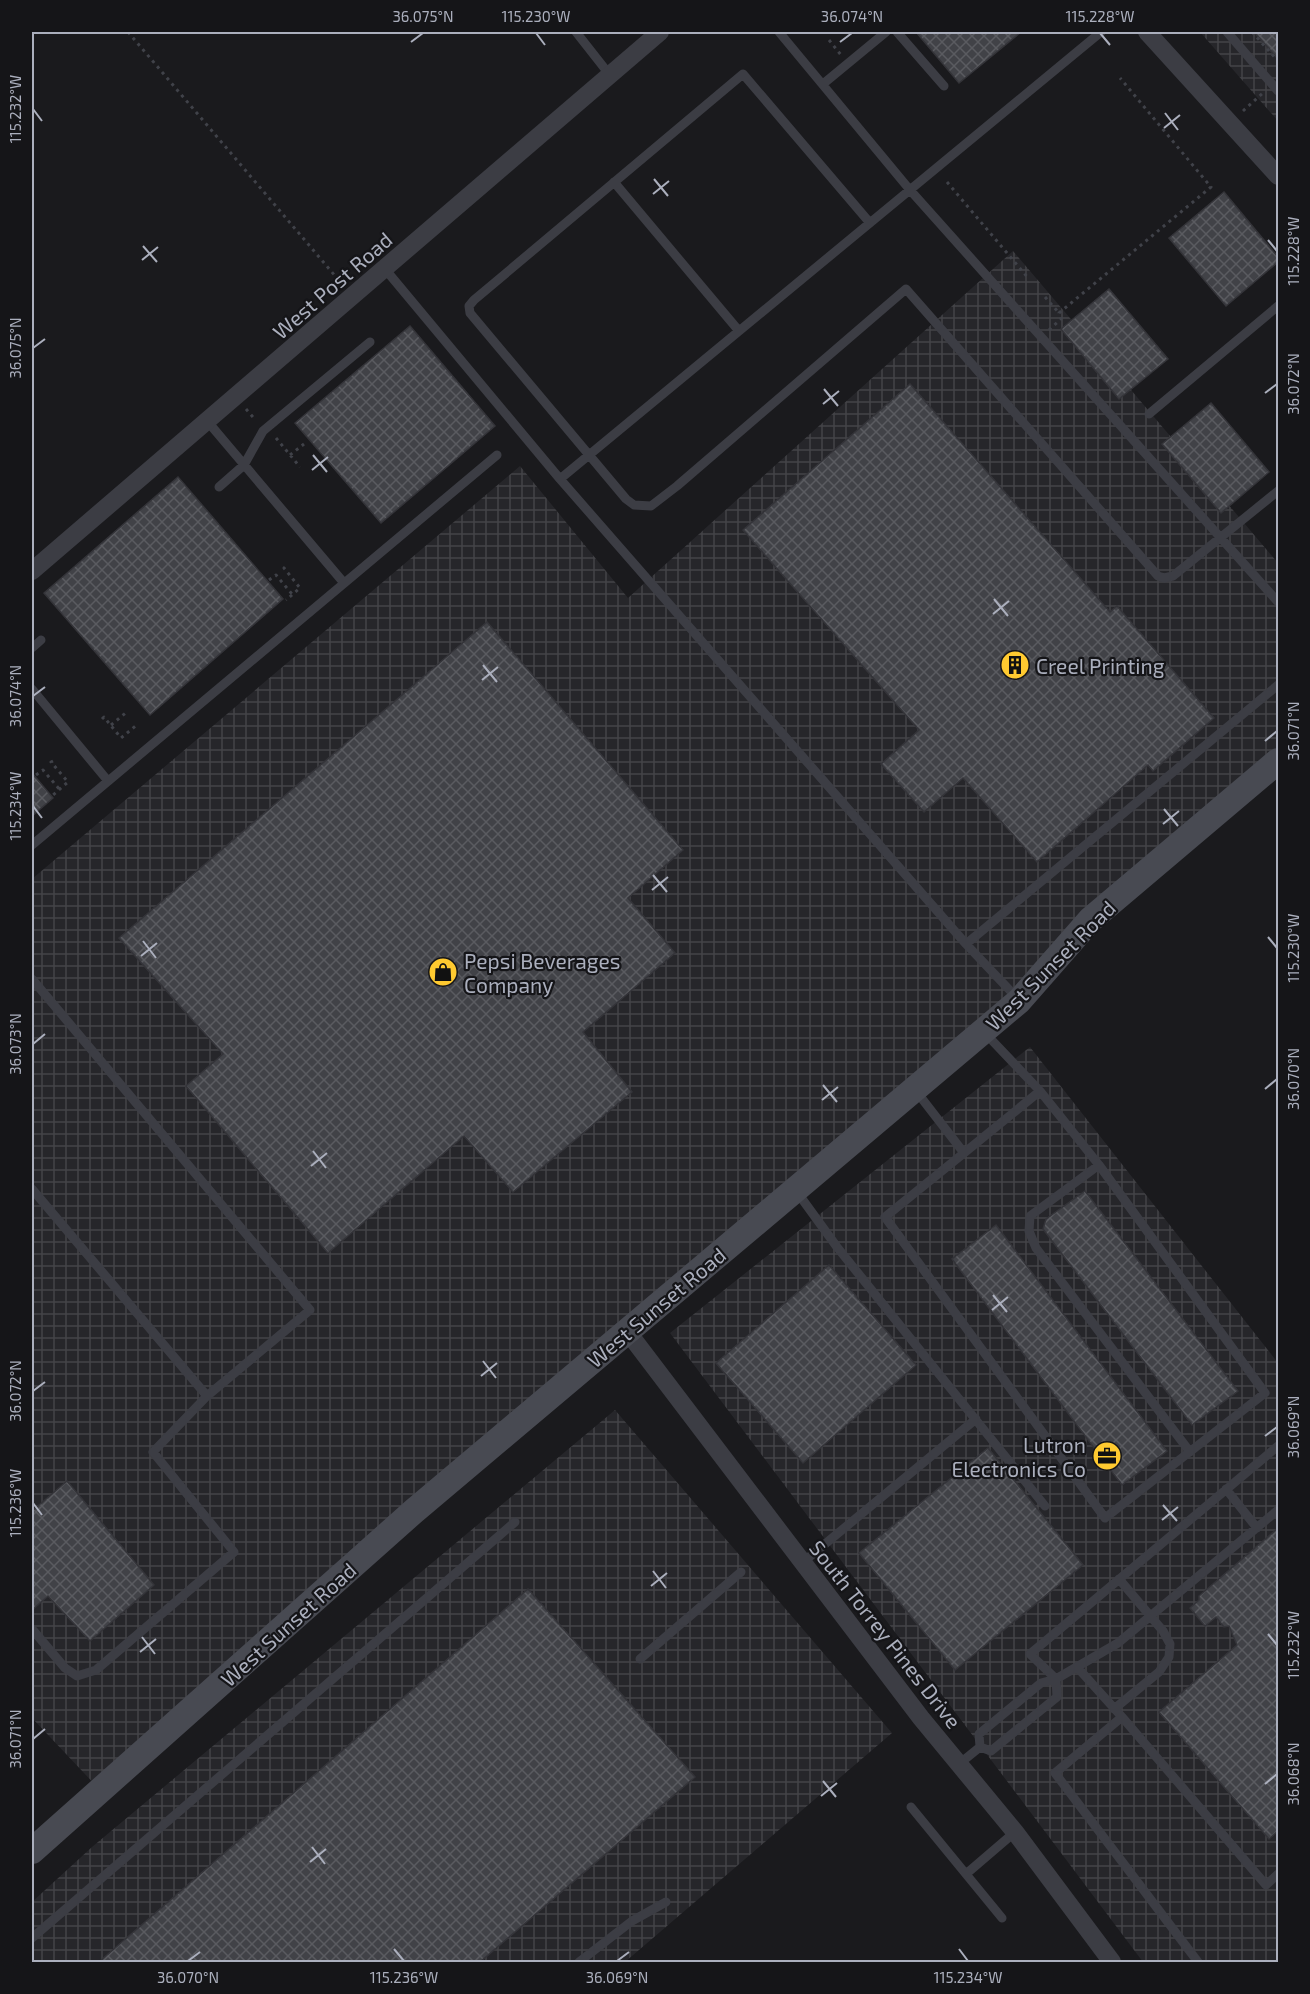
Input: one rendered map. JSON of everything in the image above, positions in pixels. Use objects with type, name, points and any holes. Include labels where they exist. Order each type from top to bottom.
[{"type":"main road","name":"West Sunset Road","points":[[34,1844],[414,1511],[1020,1001],[1090,920],[1278,761]]},
{"type":"street","name":"West Post Road","points":[[32,571],[660,32]]},
{"type":"street","points":[[1147,32],[1278,176]]},
{"type":"street","name":"South Torrey Pines Drive","points":[[627,1331],[914,1709],[1015,1832],[1112,1962]]},
{"type":"lane","points":[[576,32],[609,74]]},
{"type":"lane","points":[[779,32],[910,190],[1278,602]]},
{"type":"lane","points":[[823,84],[886,32]]},
{"type":"lane","points":[[897,32],[944,86]]},
{"type":"lane","points":[[560,479],[1101,32]]},
{"type":"lane","points":[[1227,32],[1278,91]]},
{"type":"lane","points":[[870,223],[743,74],[474,300],[469,306],[470,313],[626,499],[634,505],[651,506],[906,290],[1158,576],[1164,578],[1173,576],[1278,491]]},
{"type":"lane","points":[[614,182],[739,331]]},
{"type":"lane","points":[[385,268],[560,479],[966,944],[1020,1001]]},
{"type":"lane","points":[[1149,414],[1278,306]]},
{"type":"lane","points":[[219,488],[244,465],[263,431],[370,342]]},
{"type":"lane","points":[[208,422],[344,583]]},
{"type":"lane","points":[[32,845],[497,455]]},
{"type":"lane","points":[[32,648],[41,640]]},
{"type":"lane","points":[[966,944],[1278,685]]},
{"type":"lane","points":[[32,689],[108,781]]},
{"type":"lane","points":[[32,979],[310,1310],[207,1396],[153,1452],[234,1552],[96,1670],[77,1676],[65,1668],[32,1629]]},
{"type":"lane","points":[[984,1032],[1040,1090],[1099,1165],[1265,1393],[1105,1518],[885,1217],[1040,1090]]},
{"type":"lane","points":[[915,1090],[964,1153]]},
{"type":"lane","points":[[1099,1165],[1030,1216],[1029,1231],[1036,1248],[1190,1452]]},
{"type":"lane","points":[[32,1189],[207,1396]]},
{"type":"lane","points":[[795,1190],[837,1247],[1045,1506]]},
{"type":"lane","points":[[802,1563],[976,1419]]},
{"type":"lane","points":[[980,1747],[991,1751],[1057,1697],[1056,1679],[1030,1654],[1278,1446]]},
{"type":"lane","points":[[1226,1490],[1257,1528]]},
{"type":"lane","points":[[980,1747],[979,1734],[1041,1683],[1056,1679],[1118,1643],[1278,1510]]},
{"type":"lane","points":[[32,1938],[515,1522]]},
{"type":"lane","points":[[640,1659],[741,1572]]},
{"type":"lane","points":[[1114,1709],[1159,1672],[1169,1657],[1170,1644],[1163,1631],[1119,1579]]},
{"type":"lane","points":[[1077,1667],[1266,1885],[1278,1874]]},
{"type":"lane","points":[[1122,1717],[1055,1773],[1198,1962]]},
{"type":"lane","points":[[959,1764],[980,1747]]},
{"type":"lane","points":[[911,1808],[1002,1918]]},
{"type":"lane","points":[[966,1874],[1015,1832]]},
{"type":"lane","points":[[579,1962],[632,1921],[666,1902]]},
{"type":"path","points":[[128,32],[352,296]]},
{"type":"path","points":[[1252,32],[1278,61]]},
{"type":"path","points":[[829,40],[848,63]]},
{"type":"path","points":[[1059,314],[1211,187],[1120,78]]},
{"type":"path","points":[[1243,111],[1265,92]]},
{"type":"path","points":[[947,182],[1029,279]]},
{"type":"path","points":[[1045,297],[1061,319],[1047,331]]},
{"type":"path","points":[[246,409],[253,417]]},
{"type":"path","points":[[276,438],[300,467]]},
{"type":"path","points":[[290,455],[304,444]]},
{"type":"path","points":[[285,567],[300,588],[286,600]]},
{"type":"path","points":[[270,580],[276,575],[292,594]]},
{"type":"path","points":[[111,725],[128,711]]},
{"type":"path","points":[[102,719],[104,717],[121,738],[138,724]]},
{"type":"path","points":[[53,761],[51,762],[68,782],[53,795]]},
{"type":"path","points":[[36,775],[43,770],[60,790]]},
{"type":"shaded area","points":[[1200,32],[1278,32],[1278,121]]},
{"type":"shaded area","points":[[1013,251],[1278,563],[1278,761],[1019,1001],[101,1791],[32,1718],[32,879],[520,466],[628,598]]},
{"type":"shaded area","points":[[1030,1047],[1278,1363],[1278,1962],[1143,1962],[670,1333]]},
{"type":"shaded area","points":[[615,1410],[892,1733],[625,1962],[32,1962],[32,1902],[92,1847]]},
{"type":"building","points":[[916,32],[1021,32],[959,83]]},
{"type":"building","points":[[1254,32],[1278,32],[1278,59]]},
{"type":"building","points":[[1224,192],[1278,257],[1278,262],[1226,306],[1169,238]]},
{"type":"building","points":[[1109,289],[1168,359],[1119,399],[1061,329]]},
{"type":"building","points":[[410,326],[495,426],[381,523],[295,423]]},
{"type":"building","name":"Creel Printing","points":[[910,384],[1110,612],[1117,606],[1214,718],[1153,771],[1148,765],[1037,862],[963,778],[924,812],[881,764],[919,730],[743,530]]},
{"type":"building","points":[[1211,403],[1269,472],[1221,513],[1162,444]]},
{"type":"building","points":[[178,477],[283,599],[150,715],[44,593]]},
{"type":"building","points":[[487,622],[683,850],[628,898],[675,953],[583,1032],[632,1092],[513,1192],[464,1136],[328,1253],[186,1086],[223,1054],[119,938]]},
{"type":"building","points":[[32,773],[53,798],[32,816]]},
{"type":"building","points":[[1085,1191],[1238,1391],[1192,1425],[1043,1229],[1046,1219]]},
{"type":"building","points":[[996,1225],[1167,1451],[1122,1485],[952,1259]]},
{"type":"building","points":[[829,1265],[916,1365],[803,1463],[716,1363]]},
{"type":"building","points":[[988,1448],[1083,1565],[955,1670],[859,1553]]},
{"type":"building","points":[[67,1481],[154,1585],[90,1641],[48,1596],[32,1610],[32,1511]]},
{"type":"building","points":[[1278,1528],[1278,1831],[1269,1839],[1159,1712],[1237,1645],[1229,1626],[1224,1627],[1216,1617],[1205,1626],[1190,1608],[1199,1600],[1199,1596]]},
{"type":"building","points":[[528,1589],[695,1777],[480,1962],[99,1962]]},
{"type":"place","name":"Creel Printing","points":[[1015,665]]},
{"type":"place","name":"Pepsi Beverages Company","points":[[443,972]]},
{"type":"place","name":"Lutron Electronics Co","points":[[1107,1456]]}]
